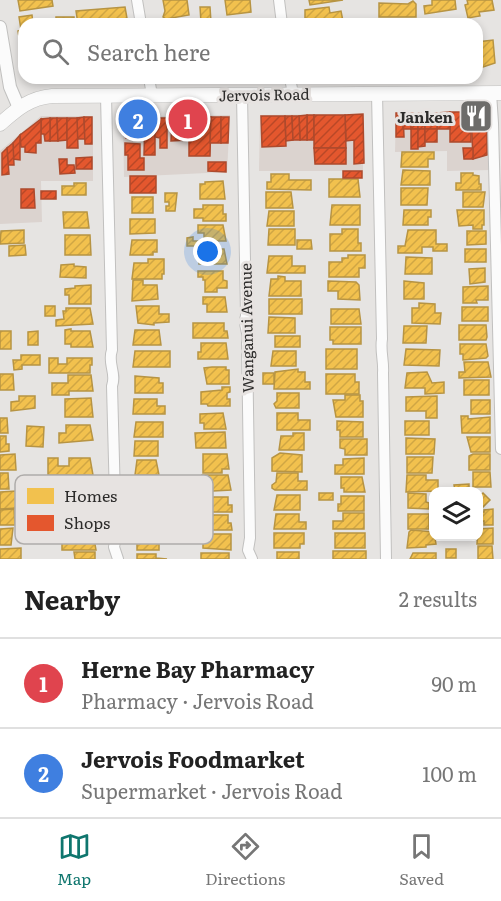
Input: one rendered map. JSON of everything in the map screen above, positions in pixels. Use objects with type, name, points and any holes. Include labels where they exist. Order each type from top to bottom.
[{"type":"main road","name":"Jervois Road","points":[[0,124],[31,100],[44,97],[496,93]]},
{"type":"street","points":[[137,0],[140,18]]},
{"type":"street","points":[[279,0],[281,18]]},
{"type":"street","points":[[0,27],[8,77],[19,108]]},
{"type":"street","points":[[150,84],[152,95]]},
{"type":"street","points":[[291,84],[293,94]]},
{"type":"street","points":[[378,93],[386,559]]},
{"type":"street","points":[[496,93],[493,123],[501,449]]},
{"type":"street","name":"Wanganui Avenue","points":[[242,95],[246,316],[244,323],[249,336],[247,343],[250,538],[248,550],[252,559]]},
{"type":"street","points":[[106,96],[111,350],[109,359],[115,376],[112,386],[114,475]]},
{"type":"street","points":[[115,544],[118,559]]},
{"type":"shaded area","points":[[396,112],[488,113],[491,170],[447,171],[447,151],[395,152]]},
{"type":"shaded area","points":[[363,114],[363,171],[259,171],[260,115]]},
{"type":"shaded area","points":[[230,115],[227,172],[124,177],[123,117]]},
{"type":"shaded area","points":[[41,116],[93,116],[93,181],[41,181],[42,222],[0,224],[0,151]]},
{"type":"building: Homes","points":[[18,0],[52,0],[53,6],[20,11]]},
{"type":"building: Homes","points":[[163,0],[187,0],[189,15],[164,18]]},
{"type":"building: Homes","points":[[225,0],[250,0],[251,12],[227,15]]},
{"type":"building: Homes","points":[[309,0],[343,0],[310,5]]},
{"type":"building: Homes","points":[[432,0],[455,0],[456,9],[425,14],[424,6],[432,5]]},
{"type":"building: Homes","points":[[467,0],[492,0],[494,10],[479,12],[480,16],[468,18],[465,5],[468,4]]},
{"type":"building: Homes","points":[[413,1],[416,4],[416,17],[379,17],[379,3],[408,4]]},
{"type":"building: Homes","points":[[125,7],[127,18],[77,18],[76,11]]},
{"type":"building: Homes","points":[[200,7],[210,7],[211,18],[201,18]]},
{"type":"building: Homes","points":[[329,7],[330,13],[341,11],[342,18],[305,18],[305,10]]},
{"type":"building: Homes","points":[[32,15],[32,18],[19,18]]},
{"type":"building: Homes","points":[[493,40],[495,63],[483,67],[483,41]]},
{"type":"building: Homes","points":[[402,152],[434,152],[434,159],[428,159],[428,167],[401,167]]},
{"type":"building: Homes","points":[[403,170],[430,171],[430,185],[401,185]]},
{"type":"building: Homes","points":[[461,173],[473,173],[479,176],[481,190],[456,190],[456,183],[461,183]]},
{"type":"building: Homes","points":[[271,174],[289,174],[289,180],[311,180],[311,190],[267,189],[267,182],[271,182]]},
{"type":"building: Homes","points":[[329,179],[358,179],[360,197],[329,197]]},
{"type":"building: Homes","points":[[223,181],[225,199],[200,199],[200,184]]},
{"type":"building: Homes","points":[[74,183],[86,183],[86,195],[62,195],[62,186],[74,186]]},
{"type":"building: Homes","points":[[401,188],[428,188],[427,205],[401,205]]},
{"type":"building: Homes","points":[[266,192],[291,192],[293,208],[266,208]]},
{"type":"building: Homes","points":[[463,192],[485,192],[483,207],[463,207]]},
{"type":"building: Homes","points":[[165,193],[177,193],[175,211],[166,211],[169,202],[165,202]]},
{"type":"building: Homes","points":[[132,197],[153,197],[153,213],[132,213]]},
{"type":"building: Homes","points":[[203,205],[223,205],[226,221],[203,221],[203,218],[194,218],[194,209],[203,209]]},
{"type":"building: Homes","points":[[332,205],[360,205],[360,225],[330,225]]},
{"type":"building: Homes","points":[[404,210],[431,210],[428,225],[403,225]]},
{"type":"building: Homes","points":[[457,210],[484,210],[482,229],[473,229],[473,225],[459,226]]},
{"type":"building: Homes","points":[[269,211],[294,211],[294,226],[267,226]]},
{"type":"building: Homes","points":[[63,212],[87,212],[89,228],[64,228]]},
{"type":"building: Homes","points":[[130,219],[155,219],[155,233],[130,234]]},
{"type":"building: Homes","points":[[198,225],[223,225],[226,241],[204,241],[204,233],[198,233]]},
{"type":"building: Homes","points":[[269,229],[295,229],[295,245],[268,245]]},
{"type":"building: Homes","points":[[342,229],[358,229],[358,243],[361,243],[361,251],[330,251],[330,234],[342,234]]},
{"type":"building: Homes","points":[[24,230],[24,243],[0,244],[1,231]]},
{"type":"building: Homes","points":[[408,230],[436,230],[436,244],[447,244],[447,251],[433,251],[433,247],[422,247],[422,253],[398,253],[398,246],[405,246]]},
{"type":"building: Homes","points":[[467,231],[486,231],[486,244],[467,245]]},
{"type":"building: Homes","points":[[65,235],[90,235],[91,255],[65,255]]},
{"type":"building: Homes","points":[[193,237],[193,241],[201,241],[201,246],[187,246],[187,238]]},
{"type":"building: Homes","points":[[132,240],[157,240],[157,252],[153,252],[153,255],[130,255]]},
{"type":"building: Homes","points":[[297,240],[311,240],[312,249],[297,249]]},
{"type":"building: Homes","points":[[25,245],[26,255],[9,256],[9,246]]},
{"type":"building: Homes","points":[[199,249],[224,249],[227,264],[199,264]]},
{"type":"building: Homes","points":[[465,249],[486,249],[486,262],[465,262]]},
{"type":"building: Homes","points":[[348,255],[365,255],[365,268],[359,268],[359,277],[329,277],[329,262],[342,262],[342,258],[348,258]]},
{"type":"building: Homes","points":[[269,256],[292,256],[292,266],[305,266],[305,273],[267,273]]},
{"type":"building: Homes","points":[[406,257],[432,258],[432,274],[405,274]]},
{"type":"building: Homes","points":[[148,259],[164,259],[162,279],[132,279],[134,263],[148,263]]},
{"type":"building: Homes","points":[[74,264],[74,266],[86,267],[86,278],[60,277],[61,265]]},
{"type":"building: Homes","points":[[485,268],[485,282],[470,284],[469,269]]},
{"type":"building: Homes","points":[[198,271],[223,271],[223,280],[227,281],[227,288],[217,288],[217,292],[205,292],[205,280],[203,277],[198,277]]},
{"type":"building: Homes","points":[[278,276],[285,277],[285,281],[301,281],[301,296],[269,296],[271,279],[278,279]]},
{"type":"building: Homes","points":[[133,280],[143,280],[143,285],[157,285],[158,299],[132,301]]},
{"type":"building: Homes","points":[[328,281],[356,282],[359,285],[360,300],[338,299],[338,291],[328,291]]},
{"type":"building: Homes","points":[[404,281],[424,283],[424,299],[404,299]]},
{"type":"building: Homes","points":[[91,285],[91,304],[69,304],[69,295],[65,295],[65,289]]},
{"type":"building: Homes","points":[[488,286],[488,300],[463,303],[463,287]]},
{"type":"building: Homes","points":[[203,297],[225,297],[227,312],[207,312],[207,304],[203,304]]},
{"type":"building: Homes","points":[[269,299],[302,299],[302,314],[269,314]]},
{"type":"building: Homes","points":[[419,303],[435,304],[435,313],[441,313],[440,324],[412,323],[412,308],[419,308]]},
{"type":"building: Homes","points":[[45,306],[55,306],[55,316],[45,316]]},
{"type":"building: Homes","points":[[136,306],[159,306],[159,314],[169,314],[169,322],[154,323],[154,325],[138,323]]},
{"type":"building: Homes","points":[[462,307],[488,307],[488,321],[462,321]]},
{"type":"building: Homes","points":[[66,308],[90,308],[93,324],[56,326],[56,320],[64,319],[63,311],[66,311]]},
{"type":"building: Homes","points":[[331,309],[359,309],[361,324],[331,324]]},
{"type":"building: Homes","points":[[269,317],[295,318],[295,333],[268,333]]},
{"type":"building: Homes","points":[[193,323],[224,323],[224,331],[227,331],[228,338],[193,338]]},
{"type":"building: Homes","points":[[459,325],[486,325],[486,340],[459,340]]},
{"type":"building: Homes","points":[[404,326],[427,326],[426,343],[403,343]]},
{"type":"building: Homes","points":[[330,327],[361,327],[361,344],[333,344],[333,340],[330,340]]},
{"type":"building: Homes","points":[[71,329],[71,331],[90,331],[93,347],[71,347],[71,344],[65,344],[65,330]]},
{"type":"building: Homes","points":[[135,330],[159,330],[161,345],[133,345]]},
{"type":"building: Homes","points":[[0,331],[11,331],[11,349],[0,349]]},
{"type":"building: Homes","points":[[38,331],[38,345],[28,345],[28,332]]},
{"type":"building: Homes","points":[[275,336],[300,336],[300,347],[275,347]]},
{"type":"building: Homes","points":[[201,343],[226,343],[228,359],[198,359]]},
{"type":"building: Homes","points":[[460,344],[486,344],[488,356],[463,360],[463,354],[460,354]]},
{"type":"building: Homes","points":[[326,349],[357,349],[357,369],[326,369]]},
{"type":"building: Homes","points":[[406,349],[440,350],[439,366],[404,365]]},
{"type":"building: Homes","points":[[135,351],[170,351],[170,367],[133,367]]},
{"type":"building: Homes","points":[[273,351],[296,351],[296,366],[271,366]]},
{"type":"building: Homes","points":[[21,355],[40,355],[40,365],[22,365],[22,369],[14,370],[13,360],[21,360]]},
{"type":"building: Homes","points":[[49,358],[58,358],[58,364],[67,364],[67,358],[92,358],[90,373],[49,373]]},
{"type":"building: Homes","points":[[464,362],[488,362],[491,377],[459,378],[459,372],[465,372]]},
{"type":"building: Homes","points":[[226,367],[226,370],[229,370],[229,384],[207,384],[204,368]]},
{"type":"building: Homes","points":[[298,369],[298,372],[305,372],[305,382],[310,382],[310,389],[274,389],[275,372]]},
{"type":"building: Homes","points":[[427,372],[432,383],[444,382],[444,393],[425,394],[425,388],[405,388],[407,373]]},
{"type":"building: Homes","points":[[263,373],[274,373],[274,384],[263,384]]},
{"type":"building: Homes","points":[[0,374],[13,374],[14,390],[0,390]]},
{"type":"building: Homes","points":[[326,374],[355,374],[355,382],[359,382],[359,394],[326,394]]},
{"type":"building: Homes","points":[[68,375],[91,375],[93,391],[69,391],[69,395],[52,395],[52,383],[68,383]]},
{"type":"building: Homes","points":[[135,376],[159,378],[159,383],[163,383],[163,393],[135,393]]},
{"type":"building: Homes","points":[[464,380],[489,380],[489,395],[464,395]]},
{"type":"building: Homes","points":[[222,387],[230,387],[227,399],[230,399],[230,406],[201,404],[201,392],[222,390]]},
{"type":"building: Homes","points":[[277,393],[299,393],[299,408],[276,408],[274,404],[277,401]]},
{"type":"building: Homes","points":[[345,395],[360,395],[360,401],[363,401],[363,417],[336,417],[333,400],[345,400]]},
{"type":"building: Homes","points":[[19,396],[35,396],[35,408],[11,411],[11,402],[19,401]]},
{"type":"building: Homes","points":[[437,396],[437,418],[426,418],[426,411],[406,411],[406,397]]},
{"type":"building: Homes","points":[[91,398],[93,417],[65,417],[65,399]]},
{"type":"building: Homes","points":[[134,399],[157,399],[157,406],[165,406],[165,414],[133,414]]},
{"type":"building: Homes","points":[[471,400],[490,400],[490,414],[471,414]]},
{"type":"building: Homes","points":[[223,413],[226,429],[204,429],[204,423],[200,423],[200,414]]},
{"type":"building: Homes","points":[[277,413],[298,413],[298,420],[310,420],[310,430],[277,430]]},
{"type":"building: Homes","points":[[461,416],[468,416],[468,419],[490,417],[490,433],[462,433]]},
{"type":"building: Homes","points":[[0,418],[7,418],[8,433],[0,433]]},
{"type":"building: Homes","points":[[337,421],[363,422],[363,437],[340,437]]},
{"type":"building: Homes","points":[[405,421],[429,421],[429,435],[405,435]]},
{"type":"building: Homes","points":[[136,422],[163,422],[163,437],[134,437]]},
{"type":"building: Homes","points":[[66,425],[90,425],[93,440],[59,443],[59,433],[66,433]]},
{"type":"building: Homes","points":[[27,426],[44,427],[43,447],[26,446]]},
{"type":"building: Homes","points":[[225,432],[226,448],[196,448],[195,433]]},
{"type":"building: Homes","points":[[293,433],[304,433],[304,450],[279,450],[281,436],[293,436]]},
{"type":"building: Homes","points":[[0,436],[6,436],[9,451],[0,452]]},
{"type":"building: Homes","points":[[467,437],[490,437],[490,452],[471,452]]},
{"type":"building: Homes","points":[[406,438],[435,439],[434,454],[406,454]]},
{"type":"building: Homes","points":[[340,439],[367,439],[367,455],[345,455],[345,449],[340,448]]},
{"type":"building: Homes","points":[[135,441],[158,441],[158,456],[134,456]]},
{"type":"building: Homes","points":[[280,453],[302,455],[302,472],[272,471],[272,458]]},
{"type":"building: Homes","points":[[15,454],[16,470],[0,470],[0,455]]},
{"type":"building: Homes","points":[[203,454],[227,454],[229,469],[222,469],[222,473],[203,473]]},
{"type":"building: Homes","points":[[490,454],[490,470],[469,470],[469,456]]},
{"type":"building: Homes","points":[[407,457],[433,457],[432,473],[407,473]]},
{"type":"building: Homes","points":[[48,458],[58,458],[58,466],[69,466],[69,458],[90,458],[93,475],[48,475]]},
{"type":"building: Homes","points":[[364,458],[364,474],[335,474],[335,465],[343,465],[343,459]]},
{"type":"building: Homes","points":[[137,460],[156,460],[159,475],[135,475]]},
{"type":"building: Homes","points":[[473,472],[490,472],[491,487],[473,487]]},
{"type":"building: Homes","points":[[0,473],[8,473],[9,489],[0,489]]},
{"type":"building: Homes","points":[[277,473],[298,473],[298,481],[307,481],[307,490],[275,490],[272,485],[276,482]]},
{"type":"building: Homes","points":[[213,475],[228,475],[231,490],[213,491]]},
{"type":"building: Homes","points":[[407,475],[426,475],[426,480],[438,480],[438,487],[429,487],[429,491],[406,492]]},
{"type":"building: Homes","points":[[341,477],[362,477],[365,492],[344,492],[344,488],[341,488]]},
{"type":"building: Homes","points":[[469,484],[469,487],[454,487],[454,485]]},
{"type":"building: Homes","points":[[15,491],[15,508],[0,509],[0,492]]},
{"type":"building: Homes","points":[[319,493],[333,493],[333,500],[319,500]]},
{"type":"building: Homes","points":[[408,493],[426,494],[429,509],[408,508]]},
{"type":"building: Homes","points":[[483,493],[490,500],[483,507]]},
{"type":"building: Homes","points":[[277,495],[300,495],[300,510],[274,510]]},
{"type":"building: Homes","points":[[341,496],[364,496],[364,511],[338,511]]},
{"type":"building: Homes","points":[[213,497],[228,497],[228,505],[232,505],[232,512],[213,512]]},
{"type":"building: Homes","points":[[14,509],[15,525],[0,525],[0,510]]},
{"type":"building: Homes","points":[[493,509],[493,525],[484,525],[484,510]]},
{"type":"building: Homes","points":[[343,513],[364,513],[364,529],[333,529],[333,521],[343,521]]},
{"type":"building: Homes","points":[[276,514],[299,514],[299,522],[306,522],[306,529],[274,529]]},
{"type":"building: Homes","points":[[408,514],[429,514],[429,529],[408,529]]},
{"type":"building: Homes","points":[[213,515],[228,515],[228,523],[231,523],[232,530],[213,530]]},
{"type":"building: Homes","points":[[13,528],[11,545],[0,545],[0,529]]},
{"type":"building: Homes","points":[[493,528],[493,544],[477,544],[477,541],[483,541],[483,529]]},
{"type":"building: Homes","points":[[411,530],[429,532],[429,541],[436,541],[436,544],[407,548]]},
{"type":"building: Homes","points":[[274,533],[304,533],[304,544],[300,544],[300,548],[274,548]]},
{"type":"building: Homes","points":[[335,533],[365,533],[365,548],[335,548]]},
{"type":"building: Homes","points":[[213,534],[231,534],[231,550],[203,548],[203,544],[213,544]]},
{"type":"building: Homes","points":[[62,544],[95,544],[96,550],[62,550]]},
{"type":"building: Homes","points":[[137,544],[159,544],[159,550],[137,550]]},
{"type":"building: Homes","points":[[478,546],[492,546],[493,559],[478,559]]},
{"type":"building: Homes","points":[[21,548],[21,559],[0,559],[0,549]]},
{"type":"building: Homes","points":[[446,549],[456,549],[456,558],[446,558]]},
{"type":"building: Homes","points":[[333,551],[366,551],[366,559],[333,559]]},
{"type":"building: Homes","points":[[74,552],[95,552],[95,559],[75,559]]},
{"type":"building: Homes","points":[[277,552],[299,552],[299,559],[277,559]]},
{"type":"building: Homes","points":[[201,553],[229,553],[229,559],[201,559]]},
{"type":"building: Homes","points":[[413,553],[436,553],[436,559],[410,559]]},
{"type":"building: Homes","points":[[137,554],[156,554],[156,558],[167,559],[137,559]]},
{"type":"building: Shops","points":[[450,112],[471,112],[471,142],[450,142]]},
{"type":"building: Shops","points":[[450,112],[450,129],[437,129],[437,113]]},
{"type":"building: Shops","points":[[471,112],[487,112],[487,155],[473,159]]},
{"type":"building: Shops","points":[[396,113],[403,113],[404,137],[396,137]]},
{"type":"building: Shops","points":[[403,113],[411,113],[411,129],[403,129]]},
{"type":"building: Shops","points":[[411,113],[418,113],[418,129],[411,129]]},
{"type":"building: Shops","points":[[418,113],[425,113],[425,129],[418,129]]},
{"type":"building: Shops","points":[[425,113],[437,113],[437,129],[425,129]]},
{"type":"building: Shops","points":[[363,114],[364,163],[354,164],[354,140],[346,141],[345,115]]},
{"type":"building: Shops","points":[[307,115],[314,115],[314,140],[307,140]]},
{"type":"building: Shops","points":[[307,115],[307,140],[300,140],[299,116]]},
{"type":"building: Shops","points":[[314,115],[345,115],[346,148],[314,148]]},
{"type":"building: Shops","points":[[261,116],[285,116],[286,146],[262,147]]},
{"type":"building: Shops","points":[[285,116],[292,116],[293,140],[286,141]]},
{"type":"building: Shops","points":[[292,116],[299,116],[300,140],[293,140]]},
{"type":"building: Shops","points":[[84,117],[85,139],[77,139],[77,118]]},
{"type":"building: Shops","points":[[84,117],[92,117],[92,144],[85,144]]},
{"type":"building: Shops","points":[[126,117],[136,117],[136,138],[126,138]]},
{"type":"building: Shops","points":[[136,117],[145,117],[145,139],[136,139]]},
{"type":"building: Shops","points":[[145,117],[155,118],[155,155],[144,155]]},
{"type":"building: Shops","points":[[172,117],[189,117],[189,140],[171,141]]},
{"type":"building: Shops","points":[[189,117],[211,117],[210,156],[189,156]]},
{"type":"building: Shops","points":[[211,117],[221,117],[221,143],[210,143]]},
{"type":"building: Shops","points":[[221,117],[229,117],[228,143],[221,143]]},
{"type":"building: Shops","points":[[50,118],[57,118],[58,141],[50,141]]},
{"type":"building: Shops","points":[[50,118],[50,141],[45,141],[44,134],[41,134],[41,119]]},
{"type":"building: Shops","points":[[57,118],[67,118],[67,140],[58,141]]},
{"type":"building: Shops","points":[[67,118],[77,118],[78,148],[67,148]]},
{"type":"building: Shops","points":[[155,118],[167,118],[167,148],[160,148],[160,138],[155,137]]},
{"type":"building: Shops","points":[[41,119],[41,143],[36,143],[36,153],[25,152],[25,147],[21,147],[20,135]]},
{"type":"building: Shops","points":[[411,129],[418,129],[418,149],[411,149]]},
{"type":"building: Shops","points":[[418,129],[425,129],[425,146],[418,147]]},
{"type":"building: Shops","points":[[425,129],[437,129],[437,142],[425,142]]},
{"type":"building: Shops","points":[[20,135],[20,160],[13,159],[13,143]]},
{"type":"building: Shops","points":[[13,143],[14,165],[8,165],[7,148]]},
{"type":"building: Shops","points":[[125,143],[140,144],[140,158],[144,158],[144,170],[128,170]]},
{"type":"building: Shops","points":[[7,148],[9,174],[2,175],[2,153]]},
{"type":"building: Shops","points":[[314,148],[346,148],[346,164],[315,164]]},
{"type":"building: Shops","points":[[463,148],[473,148],[473,159],[464,159]]},
{"type":"building: Shops","points":[[92,157],[92,169],[76,169],[76,158]]},
{"type":"building: Shops","points":[[59,159],[67,159],[67,165],[74,165],[75,173],[60,174]]},
{"type":"building: Shops","points":[[208,162],[226,162],[226,172],[208,171]]},
{"type":"building: Shops","points":[[343,171],[362,171],[362,178],[343,178]]},
{"type":"building: Shops","points":[[130,176],[156,176],[156,193],[130,193]]},
{"type":"building: Shops","points":[[21,189],[34,189],[35,208],[21,208]]},
{"type":"building: Shops","points":[[41,191],[56,191],[56,199],[41,199]]},
{"type":"place","name":"Janken","points":[[476,116]]},
{"type":"place","name":"Jervois Foodmarket","points":[[138,119]]},
{"type":"place","name":"Herne Bay Pharmacy","points":[[188,119]]}]
